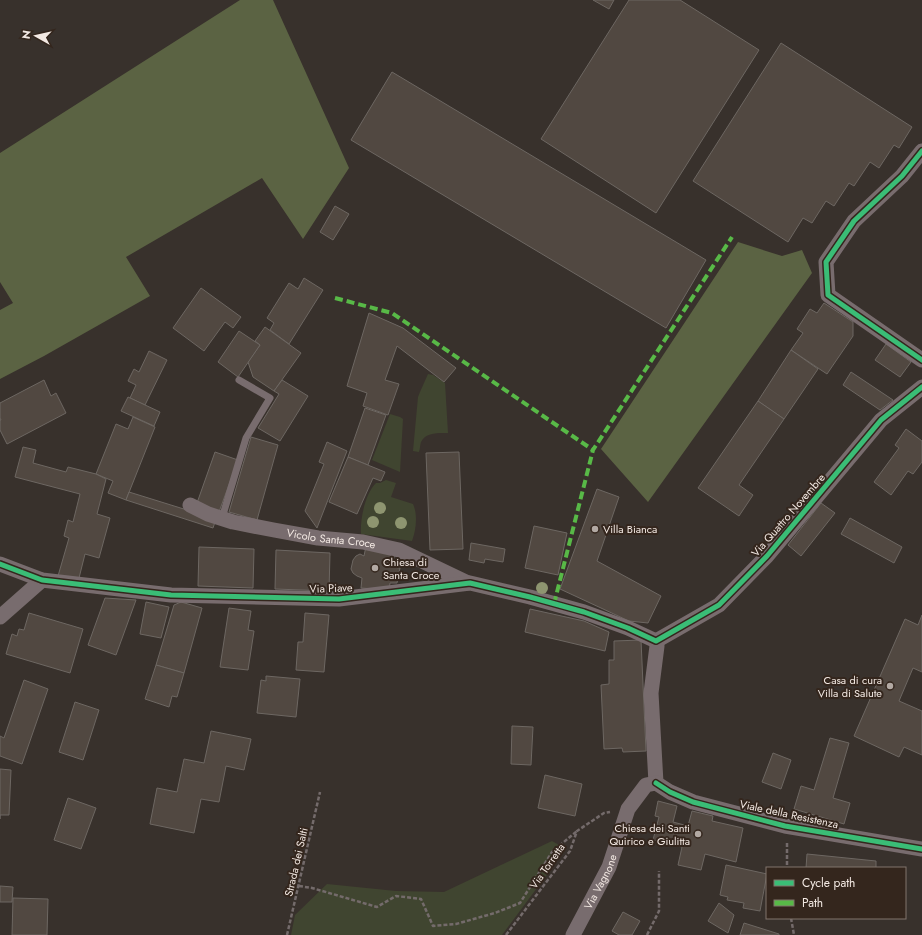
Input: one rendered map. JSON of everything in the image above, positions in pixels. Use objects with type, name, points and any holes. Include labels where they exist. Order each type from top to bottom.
[{"type":"street","points":[[922,151],[902,176],[854,221],[826,262],[828,295],[922,360]]},
{"type":"street","name":"Via Quattro Novembre","points":[[656,641],[719,605],[767,556],[881,420],[922,387]]},
{"type":"street","name":"Vicolo Santa Croce","points":[[190,504],[208,514],[232,522],[318,538],[363,542],[399,550],[468,583]]},
{"type":"street","name":"Via Piave","points":[[0,564],[42,580],[171,595],[338,599],[470,583],[530,597],[584,612],[628,628],[656,641]]},
{"type":"street","points":[[0,617],[42,580]]},
{"type":"street","points":[[651,784],[651,693],[656,641]]},
{"type":"street","name":"Via Vagnone","points":[[573,935],[609,867],[628,809],[651,784]]},
{"type":"street","name":"Viale della Resistenza","points":[[651,784],[693,802],[785,826],[922,849]]},
{"type":"lane","points":[[222,518],[246,438],[270,398],[239,380]]},
{"type":"path","points":[[299,886],[312,888],[377,907],[396,896],[421,899],[433,926],[456,924],[495,913],[520,903],[552,852],[577,831],[604,813],[628,809]]},
{"type":"path","points":[[787,841],[787,867]]},
{"type":"path","points":[[647,935],[659,911],[659,871]]},
{"type":"path","points":[[791,919],[794,935]]},
{"type":"green space","points":[[240,0],[273,0],[349,168],[303,239],[262,178],[126,257],[150,296],[0,379],[0,310],[13,303],[0,282],[0,153]]},
{"type":"green space","points":[[738,242],[782,256],[802,250],[812,273],[648,502],[601,449]]},
{"type":"green space","points":[[428,374],[433,375],[445,383],[448,433],[426,436],[421,442],[419,452],[413,451],[418,397]]},
{"type":"green space","points":[[390,414],[403,419],[400,472],[372,460]]},
{"type":"green space","points":[[386,480],[396,483],[391,497],[413,504],[415,508],[416,522],[412,541],[361,534],[362,514],[366,500],[376,483]]},
{"type":"green space","points":[[552,841],[566,849],[502,935],[291,935],[295,915],[327,884],[396,891],[444,892]]},
{"type":"building","points":[[593,0],[614,0],[609,9]]},
{"type":"building","points":[[629,0],[680,0],[759,50],[656,213],[541,139]]},
{"type":"building","points":[[781,43],[912,127],[899,148],[894,145],[879,168],[870,162],[854,186],[849,183],[834,206],[826,201],[812,223],[803,218],[788,242],[693,181]]},
{"type":"building","points":[[392,72],[706,260],[666,328],[351,140]]},
{"type":"building","points":[[335,206],[349,214],[333,240],[320,232]]},
{"type":"building","points":[[304,278],[323,290],[289,344],[270,330],[274,323],[267,318],[289,283],[298,289]]},
{"type":"building","points":[[201,288],[241,317],[233,328],[225,322],[204,351],[173,328]]},
{"type":"building","points":[[824,303],[853,322],[853,336],[827,374],[791,350],[803,333],[797,329],[810,309],[817,313]]},
{"type":"building","points":[[369,313],[403,328],[456,368],[444,382],[397,346],[385,380],[399,384],[388,415],[363,406],[367,393],[347,386]]},
{"type":"building","points":[[265,327],[301,353],[274,391],[253,377],[248,362],[260,345],[255,341]]},
{"type":"building","points":[[239,331],[260,345],[238,377],[218,362]]},
{"type":"building","points":[[886,344],[911,362],[900,377],[875,360]]},
{"type":"building","points":[[791,350],[818,369],[784,419],[758,401]]},
{"type":"building","points":[[149,351],[167,360],[145,405],[130,398],[136,385],[128,381],[134,369],[139,372]]},
{"type":"building","points":[[851,372],[893,400],[880,410],[843,385]]},
{"type":"building","points":[[44,380],[51,396],[56,393],[66,413],[7,444],[0,430],[0,403]]},
{"type":"building","points":[[282,380],[308,396],[280,441],[258,428],[279,394],[274,391]]},
{"type":"building","points":[[128,397],[160,412],[154,426],[121,411]]},
{"type":"building","points":[[758,401],[784,419],[739,485],[753,495],[739,516],[698,488]]},
{"type":"building","points":[[365,408],[386,415],[368,465],[348,457]]},
{"type":"building","points":[[133,417],[155,427],[126,500],[108,493],[113,481],[96,474],[116,424],[128,429]]},
{"type":"building","points":[[906,429],[922,441],[922,462],[913,474],[908,471],[891,495],[874,482],[899,448],[895,445]]},
{"type":"building","points":[[251,437],[278,445],[257,520],[229,512]]},
{"type":"building","points":[[327,442],[347,451],[317,528],[305,511],[324,464],[319,462]]},
{"type":"building","points":[[23,447],[36,450],[33,463],[66,472],[68,467],[96,474],[106,479],[97,514],[110,518],[99,558],[85,554],[78,582],[58,576],[69,538],[64,536],[68,520],[73,522],[80,494],[15,477]]},
{"type":"building","points":[[215,452],[238,460],[219,512],[197,503]]},
{"type":"building","points":[[459,452],[463,549],[430,550],[426,453]]},
{"type":"building","points":[[348,457],[385,472],[381,481],[373,478],[357,514],[329,502]]},
{"type":"building","name":"Villa Bianca","points":[[597,489],[619,497],[597,561],[661,596],[648,623],[629,621],[560,589]]},
{"type":"building","points":[[129,492],[216,519],[213,528],[126,500]]},
{"type":"building","points":[[821,503],[835,513],[801,556],[788,545]]},
{"type":"building","points":[[850,518],[902,547],[894,563],[841,534]]},
{"type":"building","points":[[534,526],[567,533],[558,575],[525,568]]},
{"type":"building","points":[[471,543],[505,549],[503,562],[485,559],[484,563],[469,560]]},
{"type":"building","name":"Chiesa di Santa Croce","points":[[366,546],[395,552],[392,567],[400,568],[397,583],[390,583],[389,590],[361,588],[362,578],[353,573],[351,569],[353,560],[360,554],[364,556]]},
{"type":"building","points":[[199,547],[254,549],[253,588],[198,586]]},
{"type":"building","points":[[276,550],[330,553],[329,591],[275,589]]},
{"type":"building","points":[[105,598],[136,600],[116,655],[88,645]]},
{"type":"building","points":[[146,602],[169,607],[161,638],[140,634]]},
{"type":"building","points":[[181,602],[202,608],[184,673],[156,665],[174,605]]},
{"type":"building","points":[[229,608],[251,611],[248,630],[254,631],[248,670],[220,667]]},
{"type":"building","points":[[530,609],[584,621],[609,632],[605,651],[525,632]]},
{"type":"building","points":[[29,613],[83,629],[70,673],[6,654],[12,634],[17,636],[19,629],[24,630]]},
{"type":"building","points":[[305,613],[329,615],[324,672],[296,670],[298,642],[303,642]]},
{"type":"building","name":"Casa di cura Villa di Salute","points":[[922,615],[922,672],[913,668],[899,701],[922,711],[922,755],[904,747],[899,757],[854,736],[905,619],[918,625]]},
{"type":"building","points":[[641,640],[646,751],[623,752],[622,748],[604,749],[601,685],[609,684],[609,660],[614,660],[614,641]]},
{"type":"building","points":[[156,665],[184,673],[177,697],[172,696],[169,707],[145,699]]},
{"type":"building","points":[[266,676],[300,679],[296,717],[257,713],[261,680],[266,681]]},
{"type":"building","points":[[24,680],[48,689],[22,764],[0,756],[0,736],[4,738]]},
{"type":"building","points":[[75,702],[99,710],[83,760],[59,752]]},
{"type":"building","points":[[512,726],[533,727],[531,765],[511,764]]},
{"type":"building","points":[[211,731],[251,739],[244,770],[226,766],[219,802],[201,799],[194,833],[150,824],[157,788],[177,792],[184,759],[204,763]]},
{"type":"building","points":[[830,738],[849,743],[833,798],[850,803],[844,824],[794,809],[801,786],[814,790]]},
{"type":"building","points":[[773,753],[791,760],[781,789],[762,782]]},
{"type":"building","points":[[0,769],[11,770],[9,815],[0,815]]},
{"type":"building","points":[[545,775],[582,784],[575,816],[538,808]]},
{"type":"building","points":[[68,798],[96,808],[81,849],[54,840]]},
{"type":"building","name":"Chiesa dei Santi Quirico e Giulitta","points":[[658,801],[677,806],[673,822],[688,826],[692,811],[713,816],[712,821],[743,828],[736,862],[705,854],[701,870],[678,865],[682,847],[653,840],[659,817],[655,816]]},
{"type":"building","points":[[807,854],[876,861],[876,867],[806,867]]},
{"type":"building","points":[[726,865],[766,874],[760,911],[743,908],[744,903],[727,900],[728,897],[720,895]]},
{"type":"building","points":[[0,886],[13,887],[12,902],[0,902]]},
{"type":"building","points":[[13,898],[48,899],[47,935],[12,935]]},
{"type":"building","points":[[719,903],[734,915],[728,933],[708,921]]},
{"type":"building","points":[[623,912],[640,921],[632,935],[619,935],[612,931]]},
{"type":"building","points":[[744,923],[779,934],[779,935],[740,935]]},
{"type":"marked path","points":[[554,604],[593,450],[732,237]]},
{"type":"marked path","points":[[335,298],[392,313],[593,450]]},
{"type":"cycle path","points":[[922,151],[902,176],[854,221],[826,262],[828,295],[922,360]]},
{"type":"cycle path","points":[[0,564],[42,580],[171,595],[339,599],[470,583],[530,597],[584,612],[628,628],[656,641],[719,605],[767,556],[881,420],[922,387]]},
{"type":"cycle path","points":[[656,783],[670,792],[693,802],[785,826],[922,849]]},
{"type":"place","name":"Villa Bianca","points":[[595,529]]},
{"type":"place","name":"Chiesa di Santa Croce","points":[[375,568]]},
{"type":"place","name":"Casa di cura Villa di Salute","points":[[890,686]]},
{"type":"place","name":"Chiesa dei Santi Quirico e Giulitta","points":[[698,834]]}]
